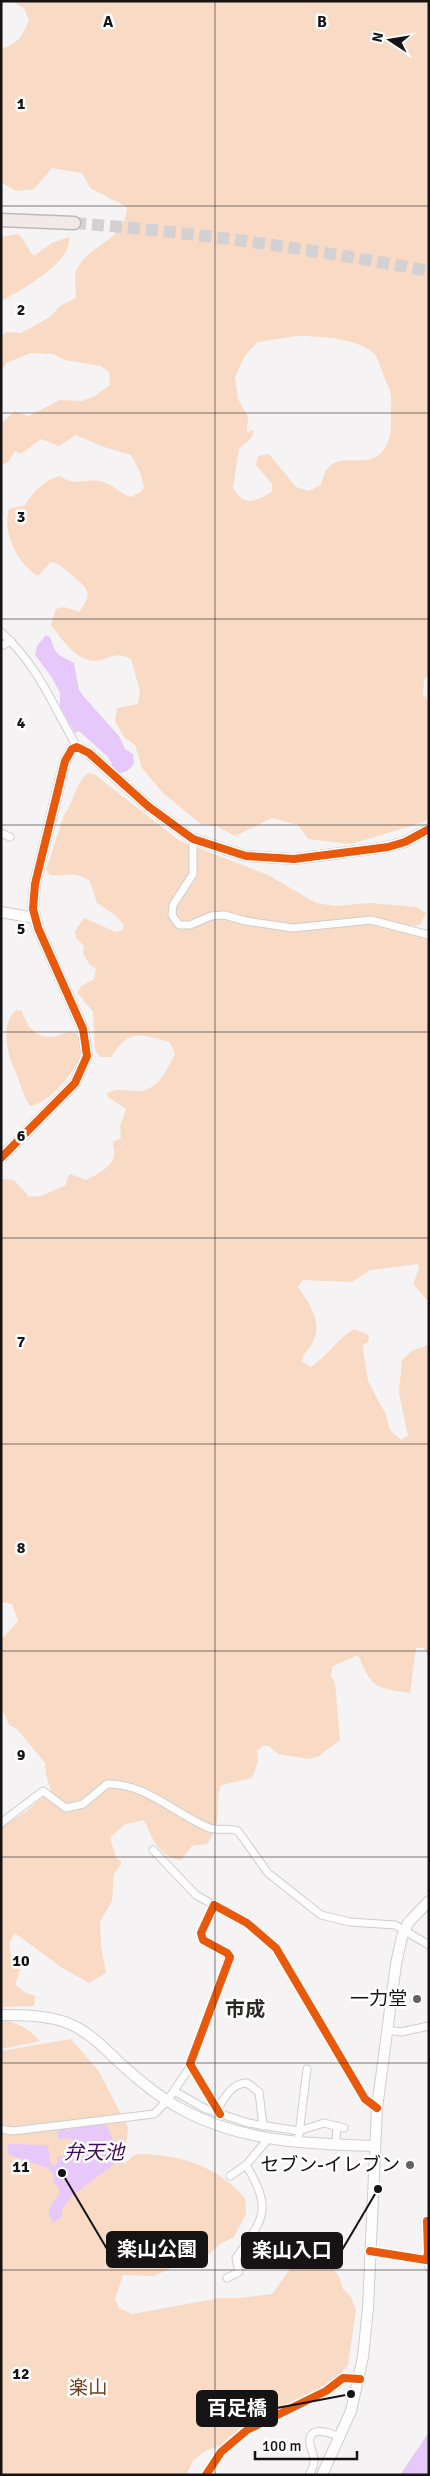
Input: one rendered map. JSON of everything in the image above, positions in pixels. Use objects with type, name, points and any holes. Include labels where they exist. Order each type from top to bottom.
[{"type":"highway","points":[[1,220],[74,223]]},
{"type":"street","points":[[1,632],[11,641],[38,674],[77,748],[89,753],[149,807],[193,839],[246,856],[294,859],[388,847],[405,842],[429,829]]},
{"type":"street","points":[[1,646],[11,641]]},
{"type":"street","points":[[1,1158],[75,1084],[87,1056],[83,1029],[34,918],[33,894],[64,761],[72,749],[77,748]]},
{"type":"street","points":[[1,833],[10,837]]},
{"type":"street","points":[[193,839],[193,874],[173,905],[172,916],[175,923],[179,925],[184,926],[211,916],[224,915],[246,921],[293,928],[371,920],[429,935]]},
{"type":"street","points":[[1,912],[34,918]]},
{"type":"street","points":[[1,1823],[43,1791],[66,1808],[84,1804],[107,1784],[139,1790],[208,1828],[232,1828],[238,1831],[249,1850],[268,1873],[321,1915],[350,1922],[390,1924],[405,1930],[429,1945]]},
{"type":"street","points":[[153,1850],[196,1896],[247,1922],[276,1948],[366,2099],[377,2108]]},
{"type":"street","points":[[322,2475],[351,2411],[360,2379],[368,2308],[377,2108],[396,1964],[405,1930],[416,1913],[429,1901]]},
{"type":"street","points":[[214,1905],[201,1933],[203,1940],[228,1953],[230,1957],[190,2061],[190,2067],[219,2112]]},
{"type":"street","points":[[1,2014],[44,2017],[76,2027],[95,2040],[142,2082],[167,2101],[209,2123],[268,2139],[336,2145],[375,2146]]},
{"type":"street","points":[[387,2030],[401,2032],[429,2026]]},
{"type":"street","points":[[1,2128],[12,2131],[151,2115],[159,2111],[190,2067]]},
{"type":"street","points":[[298,2142],[307,2069]]},
{"type":"street","points":[[219,2112],[227,2093],[242,2083],[248,2083],[259,2092],[263,2126]]},
{"type":"street","points":[[174,2091],[219,2112],[263,2126],[299,2131],[324,2123],[340,2127],[336,2145]]},
{"type":"street","points":[[230,2176],[246,2165],[268,2139]]},
{"type":"street","points":[[227,2278],[240,2270],[235,2263],[236,2258],[254,2234],[263,2212],[260,2189],[246,2165]]},
{"type":"street","points":[[370,2252],[427,2264],[427,2222]]},
{"type":"street","points":[[206,2475],[221,2452],[248,2430],[326,2390],[343,2378],[360,2379]]},
{"type":"street","points":[[309,2475],[314,2460],[310,2443],[312,2436],[316,2432],[322,2431],[340,2437]]},
{"type":"green space","points":[[11,1],[429,1],[429,674],[424,681],[423,695],[429,700],[429,818],[424,822],[351,844],[308,839],[298,825],[272,818],[235,836],[217,826],[201,824],[164,794],[142,768],[135,745],[124,737],[115,721],[117,708],[138,704],[140,691],[131,659],[119,655],[93,661],[85,659],[66,644],[51,625],[56,609],[64,607],[79,612],[87,599],[87,591],[71,574],[57,564],[51,562],[38,576],[30,571],[13,547],[7,518],[9,509],[25,505],[40,487],[49,480],[60,476],[77,482],[103,482],[131,497],[141,492],[144,487],[140,472],[131,455],[101,446],[76,435],[59,446],[41,439],[21,454],[15,451],[8,462],[1,466],[1,424],[14,412],[29,416],[60,400],[82,401],[95,396],[110,385],[109,372],[101,366],[65,360],[53,354],[31,353],[6,363],[1,371],[1,336],[7,332],[21,333],[50,317],[60,306],[76,298],[76,271],[89,254],[120,228],[125,219],[127,207],[90,188],[82,173],[52,168],[34,189],[16,191],[1,182],[1,49],[16,42],[24,31],[29,20],[24,8]],"holes":[[[296,336],[339,339],[361,345],[376,356],[391,395],[389,440],[380,454],[371,459],[342,461],[333,464],[326,471],[321,485],[309,491],[296,487],[269,454],[258,456],[256,465],[272,484],[272,492],[255,500],[246,500],[237,494],[233,488],[239,449],[252,437],[254,430],[247,432],[248,417],[238,399],[235,377],[245,355],[258,342]]]},
{"type":"green space","points":[[18,234],[34,256],[52,243],[69,237],[68,246],[63,256],[55,265],[32,283],[1,301],[1,237]]},
{"type":"green space","points":[[88,773],[94,774],[180,841],[268,875],[316,903],[336,906],[370,903],[417,907],[426,913],[420,925],[404,926],[429,937],[429,1302],[413,1284],[419,1269],[418,1264],[370,1270],[352,1282],[303,1280],[298,1287],[316,1320],[316,1335],[302,1362],[311,1367],[354,1329],[369,1335],[368,1342],[364,1344],[363,1349],[368,1381],[386,1415],[390,1430],[401,1440],[408,1436],[399,1393],[402,1360],[413,1350],[429,1345],[429,1657],[424,1648],[416,1648],[410,1693],[389,1690],[376,1685],[367,1674],[358,1655],[333,1666],[331,1676],[335,1683],[340,1740],[319,1756],[309,1759],[278,1754],[269,1746],[263,1746],[257,1751],[258,1762],[252,1778],[221,1785],[216,1828],[207,1844],[192,1846],[181,1860],[167,1855],[157,1846],[144,1820],[125,1824],[110,1838],[116,1858],[121,1861],[121,1864],[114,1874],[112,1901],[100,1922],[101,1946],[106,1973],[89,1983],[62,1968],[15,1933],[9,1948],[20,1970],[15,1984],[24,1992],[35,1996],[34,2006],[1,2007],[1,1827],[24,1813],[51,1790],[46,1775],[45,1763],[17,1729],[9,1725],[4,1713],[1,1714],[1,1640],[18,1621],[12,1604],[1,1602],[1,1179],[14,1180],[29,1197],[41,1196],[66,1185],[70,1174],[86,1180],[103,1170],[113,1159],[113,1142],[121,1138],[120,1126],[126,1109],[108,1097],[107,1093],[117,1090],[142,1091],[155,1085],[175,1054],[170,1042],[143,1036],[130,1037],[118,1047],[111,1057],[100,1057],[95,1050],[93,1012],[78,993],[80,987],[94,979],[96,969],[90,965],[83,954],[84,946],[76,938],[75,931],[84,918],[116,932],[121,931],[124,925],[115,915],[97,903],[90,881],[74,875],[50,875],[46,870],[64,815],[80,782]]},
{"type":"green space","points":[[17,1010],[22,1011],[30,1027],[38,1035],[50,1037],[76,1033],[81,1045],[81,1052],[76,1066],[59,1088],[44,1100],[30,1106],[12,1065],[7,1047],[8,1022]]},
{"type":"green space","points":[[1,2020],[6,2020],[22,2027],[40,2041],[1,2049]]},
{"type":"green space","name":"楽山","points":[[71,2039],[98,2070],[128,2127],[124,2164],[133,2156],[138,2155],[157,2155],[182,2159],[216,2174],[227,2181],[245,2198],[246,2214],[234,2237],[220,2244],[207,2256],[193,2258],[154,2276],[123,2275],[115,2299],[119,2308],[132,2314],[220,2298],[240,2298],[272,2294],[293,2265],[295,2256],[301,2250],[312,2248],[323,2257],[339,2276],[343,2289],[351,2297],[356,2310],[348,2365],[338,2377],[288,2408],[242,2427],[221,2445],[205,2451],[193,2461],[186,2475],[1,2475],[1,2051]]},
{"type":"water","points":[[46,635],[50,637],[58,654],[74,663],[79,690],[119,736],[125,749],[133,754],[134,763],[129,770],[119,773],[112,770],[109,767],[112,764],[108,757],[79,731],[75,733],[60,706],[60,693],[51,676],[35,655],[37,646]]},
{"type":"water","name":"弁天池","points":[[106,2123],[121,2159],[73,2195],[63,2208],[61,2217],[53,2223],[48,2213],[52,2203],[59,2194],[59,2188],[53,2181],[53,2174],[48,2168],[10,2155],[7,2152],[8,2144],[48,2145],[50,2163],[54,2166],[57,2164],[57,2157],[62,2157],[74,2141],[69,2138],[58,2139],[57,2132],[63,2128],[68,2132],[69,2129]]},
{"type":"water","points":[[429,2432],[429,2475],[400,2475]]},
{"type":"tunnel","points":[[74,223],[164,231],[252,242],[341,255],[429,271]]},
{"type":"cycle path","points":[[1,1158],[75,1083],[87,1056],[83,1029],[38,928],[33,909],[35,884],[65,761],[72,749],[77,747],[89,753],[149,807],[193,839],[246,856],[294,859],[388,847],[405,842],[429,829]]},
{"type":"cycle path","points":[[220,2114],[190,2064],[230,1957],[227,1953],[203,1940],[201,1933],[214,1905],[247,1923],[276,1948],[365,2099],[377,2108]]},
{"type":"cycle path","points":[[370,2251],[426,2260],[428,2253],[427,2221]]},
{"type":"cycle path","points":[[206,2475],[221,2452],[247,2430],[326,2391],[343,2378],[360,2379]]},
{"type":"place","name":"一力堂","points":[[417,1999]]},
{"type":"place","name":"セブン-イレブン","points":[[410,2165]]},
{"type":"place","name":"楽山公園","points":[[62,2173]]},
{"type":"place","name":"楽山入口","points":[[378,2189]]},
{"type":"place","name":"百足橋","points":[[351,2394]]},
{"type":"district","name":"市成","points":[[245,2009]]}]
